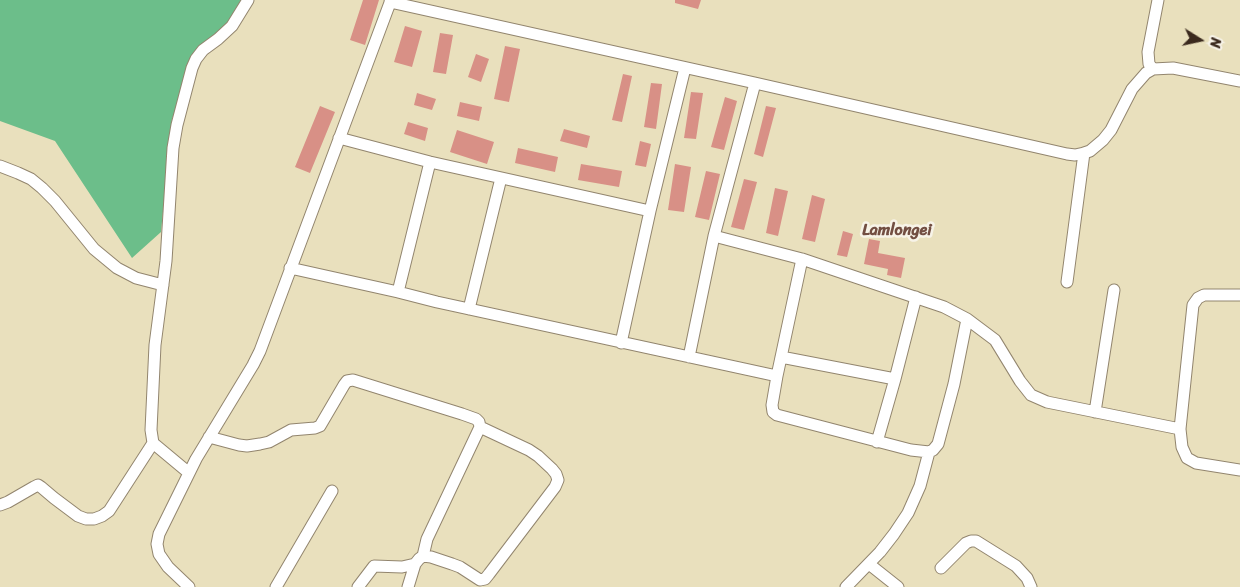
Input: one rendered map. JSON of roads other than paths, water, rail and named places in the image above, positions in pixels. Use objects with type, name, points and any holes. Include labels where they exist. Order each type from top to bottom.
[{"type":"street","points":[[189,473],[154,443],[151,430],[155,345],[168,236],[173,148],[192,68],[196,59],[203,50],[232,26],[248,0]]},
{"type":"street","points":[[1153,69],[1149,64],[1148,52],[1158,0]]},
{"type":"street","points":[[189,587],[168,567],[159,554],[157,544],[159,534],[189,473],[256,359],[390,1],[1075,155],[1090,151],[1103,140],[1132,88],[1146,73],[1153,69],[1173,68],[1240,81]]},
{"type":"street","points":[[621,342],[650,211],[685,68]]},
{"type":"street","points":[[689,357],[714,236],[755,83]]},
{"type":"street","points":[[339,138],[430,162],[650,211]]},
{"type":"street","points":[[1067,282],[1084,153]]},
{"type":"street","points":[[398,292],[430,162]]},
{"type":"street","points":[[0,166],[18,172],[42,188],[94,249],[117,268],[136,278],[163,285]]},
{"type":"street","points":[[469,309],[501,178]]},
{"type":"street","points":[[714,236],[802,259],[944,307],[967,320],[994,340],[1031,395],[1047,402],[1180,429]]},
{"type":"street","points":[[802,259],[772,405],[773,412],[777,415],[877,442],[929,452],[938,444],[954,384],[967,320]]},
{"type":"street","points":[[290,268],[777,376]]},
{"type":"street","points":[[1095,412],[1114,290]]},
{"type":"street","points":[[1240,295],[1204,295],[1198,298],[1194,305],[1180,429],[1182,447],[1187,458],[1196,463],[1240,470]]},
{"type":"street","points":[[877,442],[916,297]]},
{"type":"street","points":[[781,357],[895,380]]},
{"type":"street","points":[[209,437],[248,446],[269,442],[291,430],[315,428],[320,426],[347,381],[352,380],[476,419],[480,427],[427,539],[408,587]]},
{"type":"street","points":[[358,587],[374,566],[402,567],[431,557],[452,564],[478,579],[483,580],[489,574],[555,487],[558,480],[552,469],[538,456],[480,427]]},
{"type":"street","points":[[0,505],[34,486],[38,486],[78,516],[94,519],[102,516],[109,511],[154,443]]},
{"type":"street","points":[[846,587],[869,564],[894,534],[908,513],[920,486],[929,452]]},
{"type":"street","points":[[276,587],[332,491]]},
{"type":"street","points":[[941,568],[966,543],[976,541],[1016,566],[1027,578],[1031,587]]},
{"type":"street","points":[[869,564],[898,587]]},
{"type":"district","name":"Lamlongei","points":[[897,231]]}]
